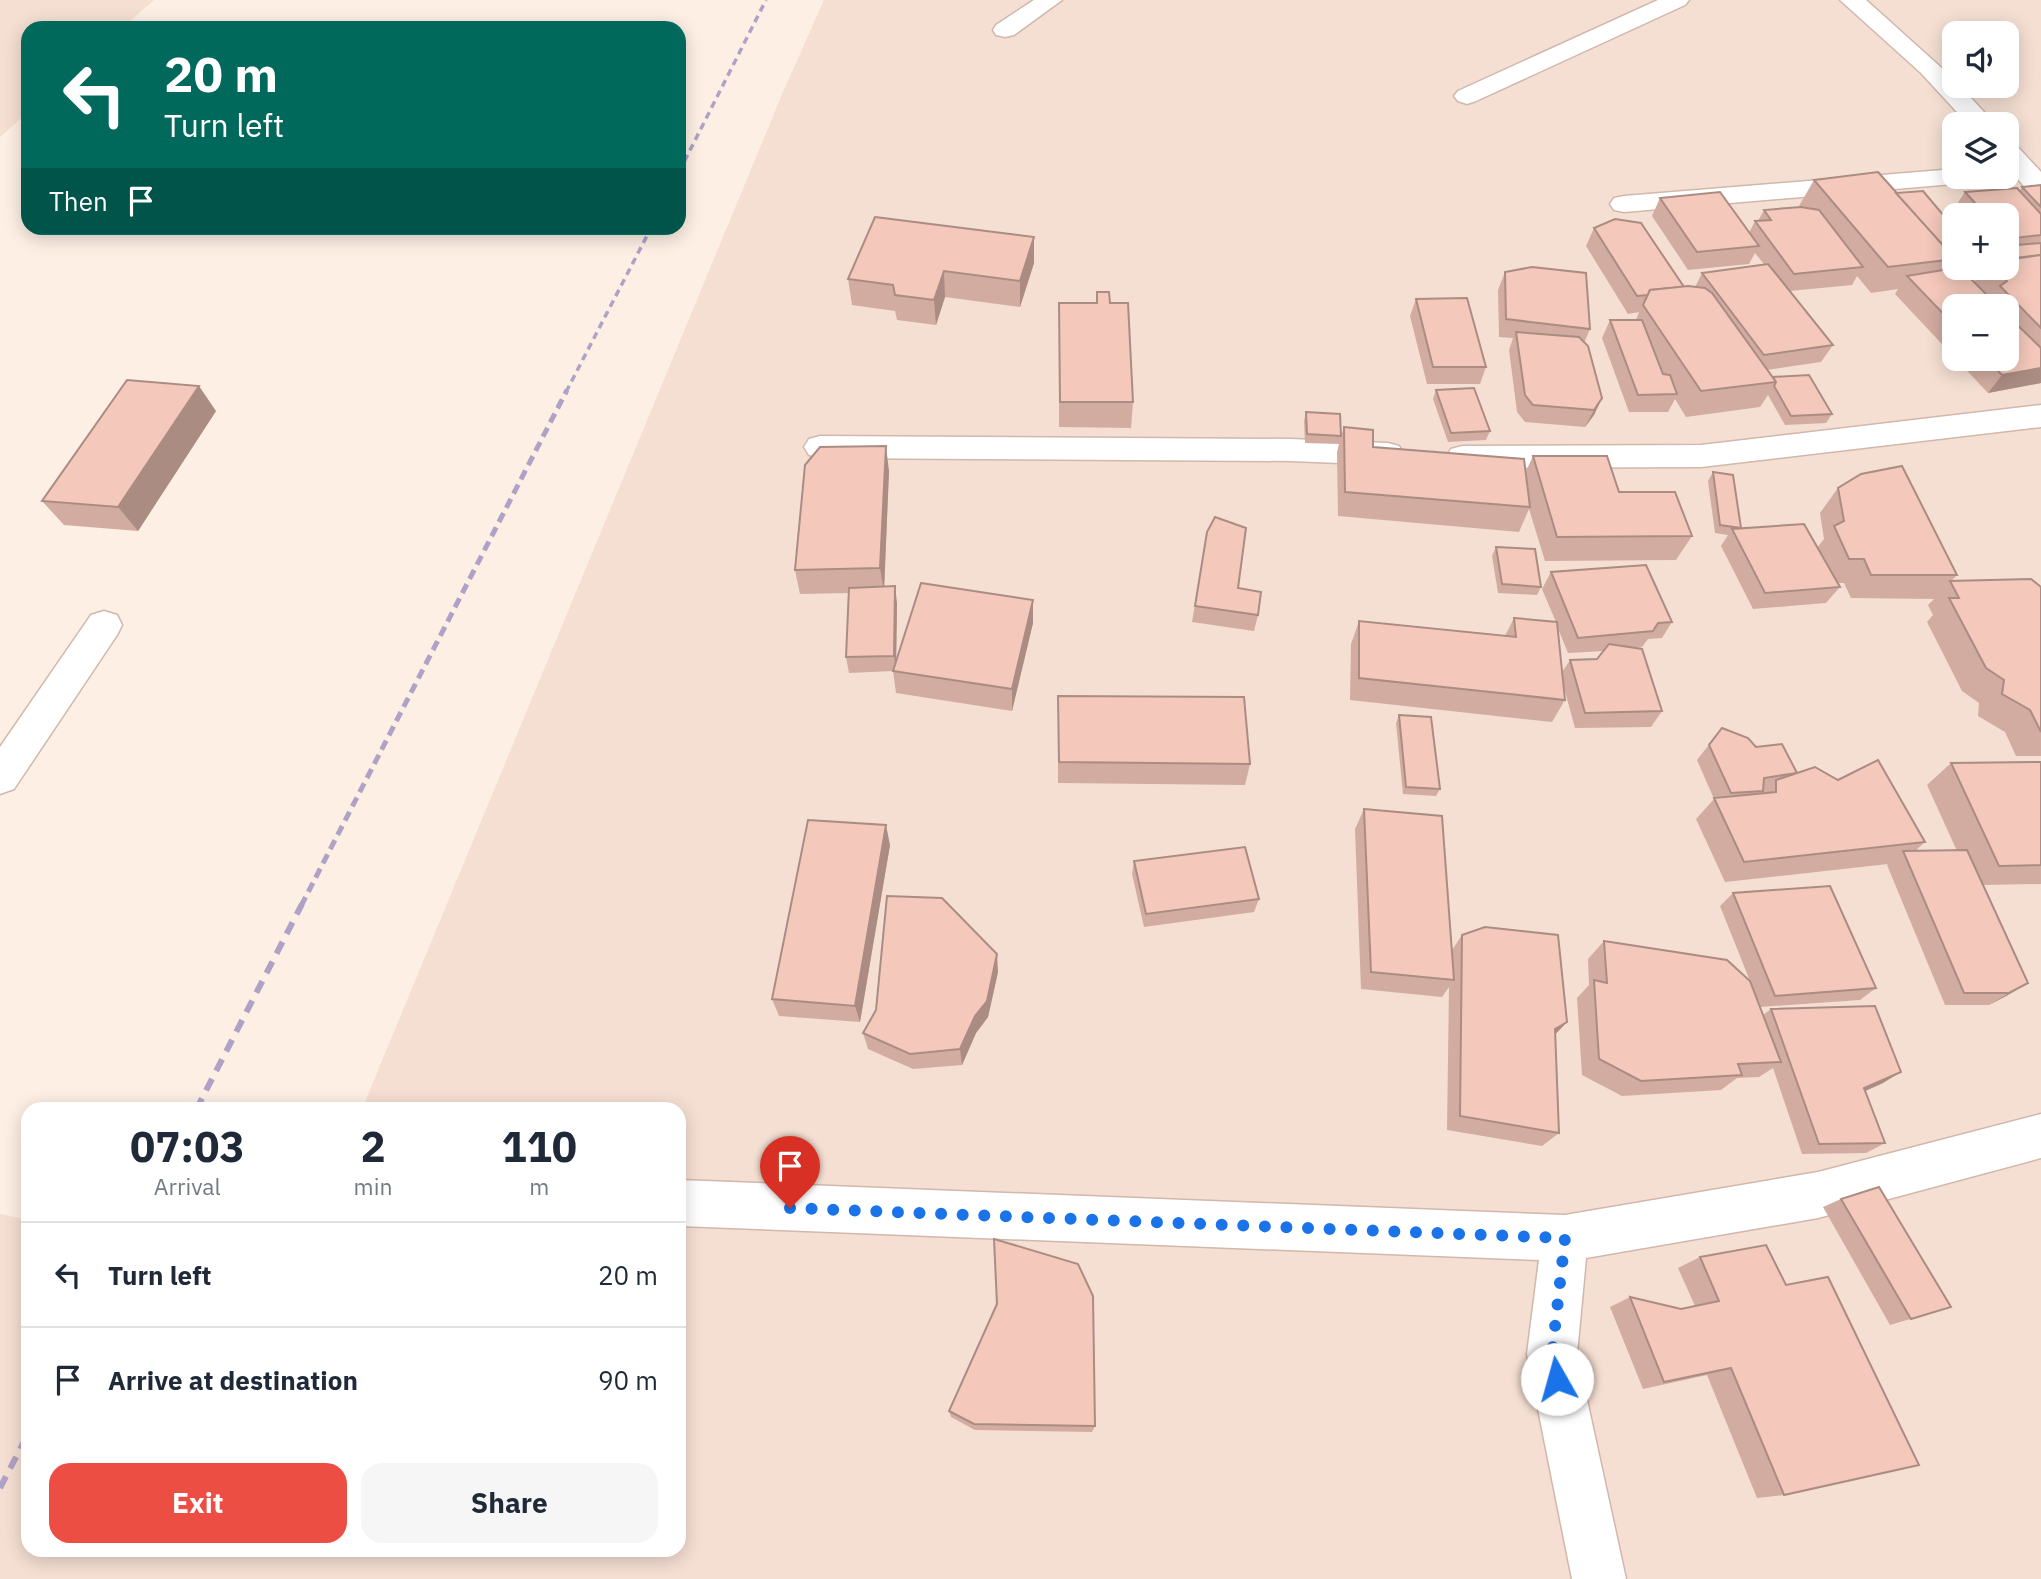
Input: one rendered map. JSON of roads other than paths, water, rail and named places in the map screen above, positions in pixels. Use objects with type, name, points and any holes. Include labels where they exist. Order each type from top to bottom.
[{"type":"street","points":[[1005,30],[1050,0]]},
{"type":"street","points":[[1467,96],[1676,0]]},
{"type":"street","points":[[1852,0],[1930,68],[1971,112]]},
{"type":"street","points":[[1624,204],[1942,178]]},
{"type":"street","points":[[820,447],[1291,450],[1547,459],[1701,456],[2041,416]]},
{"type":"street","points":[[0,778],[104,625]]},
{"type":"street","points":[[686,1203],[1565,1238],[1818,1195],[2041,1136]]},
{"type":"street","points":[[1565,1238],[1552,1354],[1600,1579]]},
{"type":"railway","points":[[686,158],[766,0]]},
{"type":"railway","points":[[566,392],[647,235]]},
{"type":"railway","points":[[301,906],[567,390]]},
{"type":"railway","points":[[200,1102],[302,904]]},
{"type":"railway","points":[[0,1488],[21,1448]]}]
